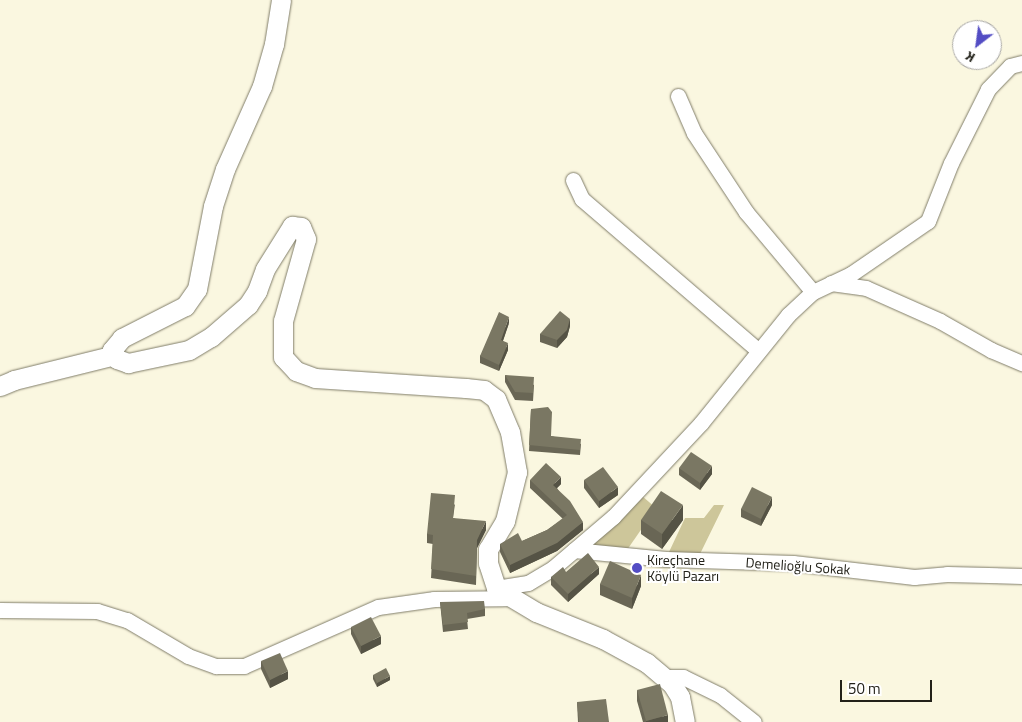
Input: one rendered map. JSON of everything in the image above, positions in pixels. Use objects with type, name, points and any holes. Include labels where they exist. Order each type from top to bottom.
[{"type":"street","points":[[281,0],[274,44],[262,86],[225,169],[213,206],[197,289],[185,306],[122,338],[112,350],[115,355],[128,363],[189,350],[211,337],[248,305],[257,291],[265,269],[292,226],[301,227],[306,239],[283,322],[283,357],[296,371],[315,378],[484,390],[496,399],[504,413],[515,453],[517,472],[505,521],[488,549],[488,563],[504,593],[536,612],[602,639],[647,663],[664,677],[680,698],[685,722]]},
{"type":"street","points":[[0,610],[97,611],[126,620],[188,656],[216,666],[244,666],[378,607],[434,599],[504,593],[528,583],[574,550],[613,517],[701,423],[788,315],[813,292],[851,274],[928,221],[951,163],[988,89],[1010,66],[1022,62]]},
{"type":"street","points":[[678,96],[694,133],[746,212],[813,292]]},
{"type":"street","points":[[573,180],[582,199],[759,352]]},
{"type":"street","points":[[831,283],[866,288],[940,320],[991,350],[1022,363]]},
{"type":"street","points":[[0,386],[14,380],[115,355]]},
{"type":"street","name":"Demelioğlu Sokak","points":[[574,550],[666,559],[794,563],[914,577],[947,574],[1022,576]]},
{"type":"street","points":[[664,677],[683,677],[720,695],[754,722]]},
{"type":"shaded area","points":[[642,496],[656,508],[627,550],[586,546]]},
{"type":"shaded area","points":[[714,505],[724,505],[700,554],[669,552],[685,518],[704,518]]},
{"type":"building","points":[[560,311],[570,319],[567,330],[557,340],[540,334]]},
{"type":"building","points":[[499,312],[509,317],[501,340],[508,343],[499,365],[480,356]]},
{"type":"building","points":[[505,375],[534,377],[533,393],[515,392]]},
{"type":"building","points":[[548,407],[552,412],[551,436],[581,439],[580,450],[529,445],[531,409]]},
{"type":"building","points":[[691,452],[712,466],[700,483],[679,468]]},
{"type":"building","points":[[546,463],[561,477],[553,485],[570,501],[583,522],[557,543],[510,565],[500,544],[518,533],[522,541],[547,530],[567,515],[530,480]]},
{"type":"building","points":[[603,467],[618,487],[599,501],[584,480]]},
{"type":"building","points":[[752,487],[772,497],[761,519],[741,509]]},
{"type":"building","points":[[661,491],[683,505],[662,534],[641,520]]},
{"type":"building","points":[[431,493],[455,495],[453,518],[486,521],[477,540],[476,576],[431,569],[433,535],[427,534]]},
{"type":"building","points":[[588,553],[599,567],[568,594],[551,577],[563,567],[566,572]]},
{"type":"building","points":[[610,561],[641,575],[632,598],[600,584]]},
{"type":"building","points":[[484,601],[485,609],[467,613],[468,622],[443,625],[440,602]]},
{"type":"building","points":[[371,617],[381,636],[361,646],[351,627]]},
{"type":"building","points":[[280,653],[288,671],[270,680],[261,661]]},
{"type":"building","points":[[386,668],[390,676],[377,683],[373,675]]},
{"type":"building","points":[[660,684],[668,715],[646,721],[637,690]]},
{"type":"building","points":[[606,699],[609,722],[579,722],[577,702]]},
{"type":"place","name":"Kireçhane Köylü Pazarı","points":[[637,568]]}]
